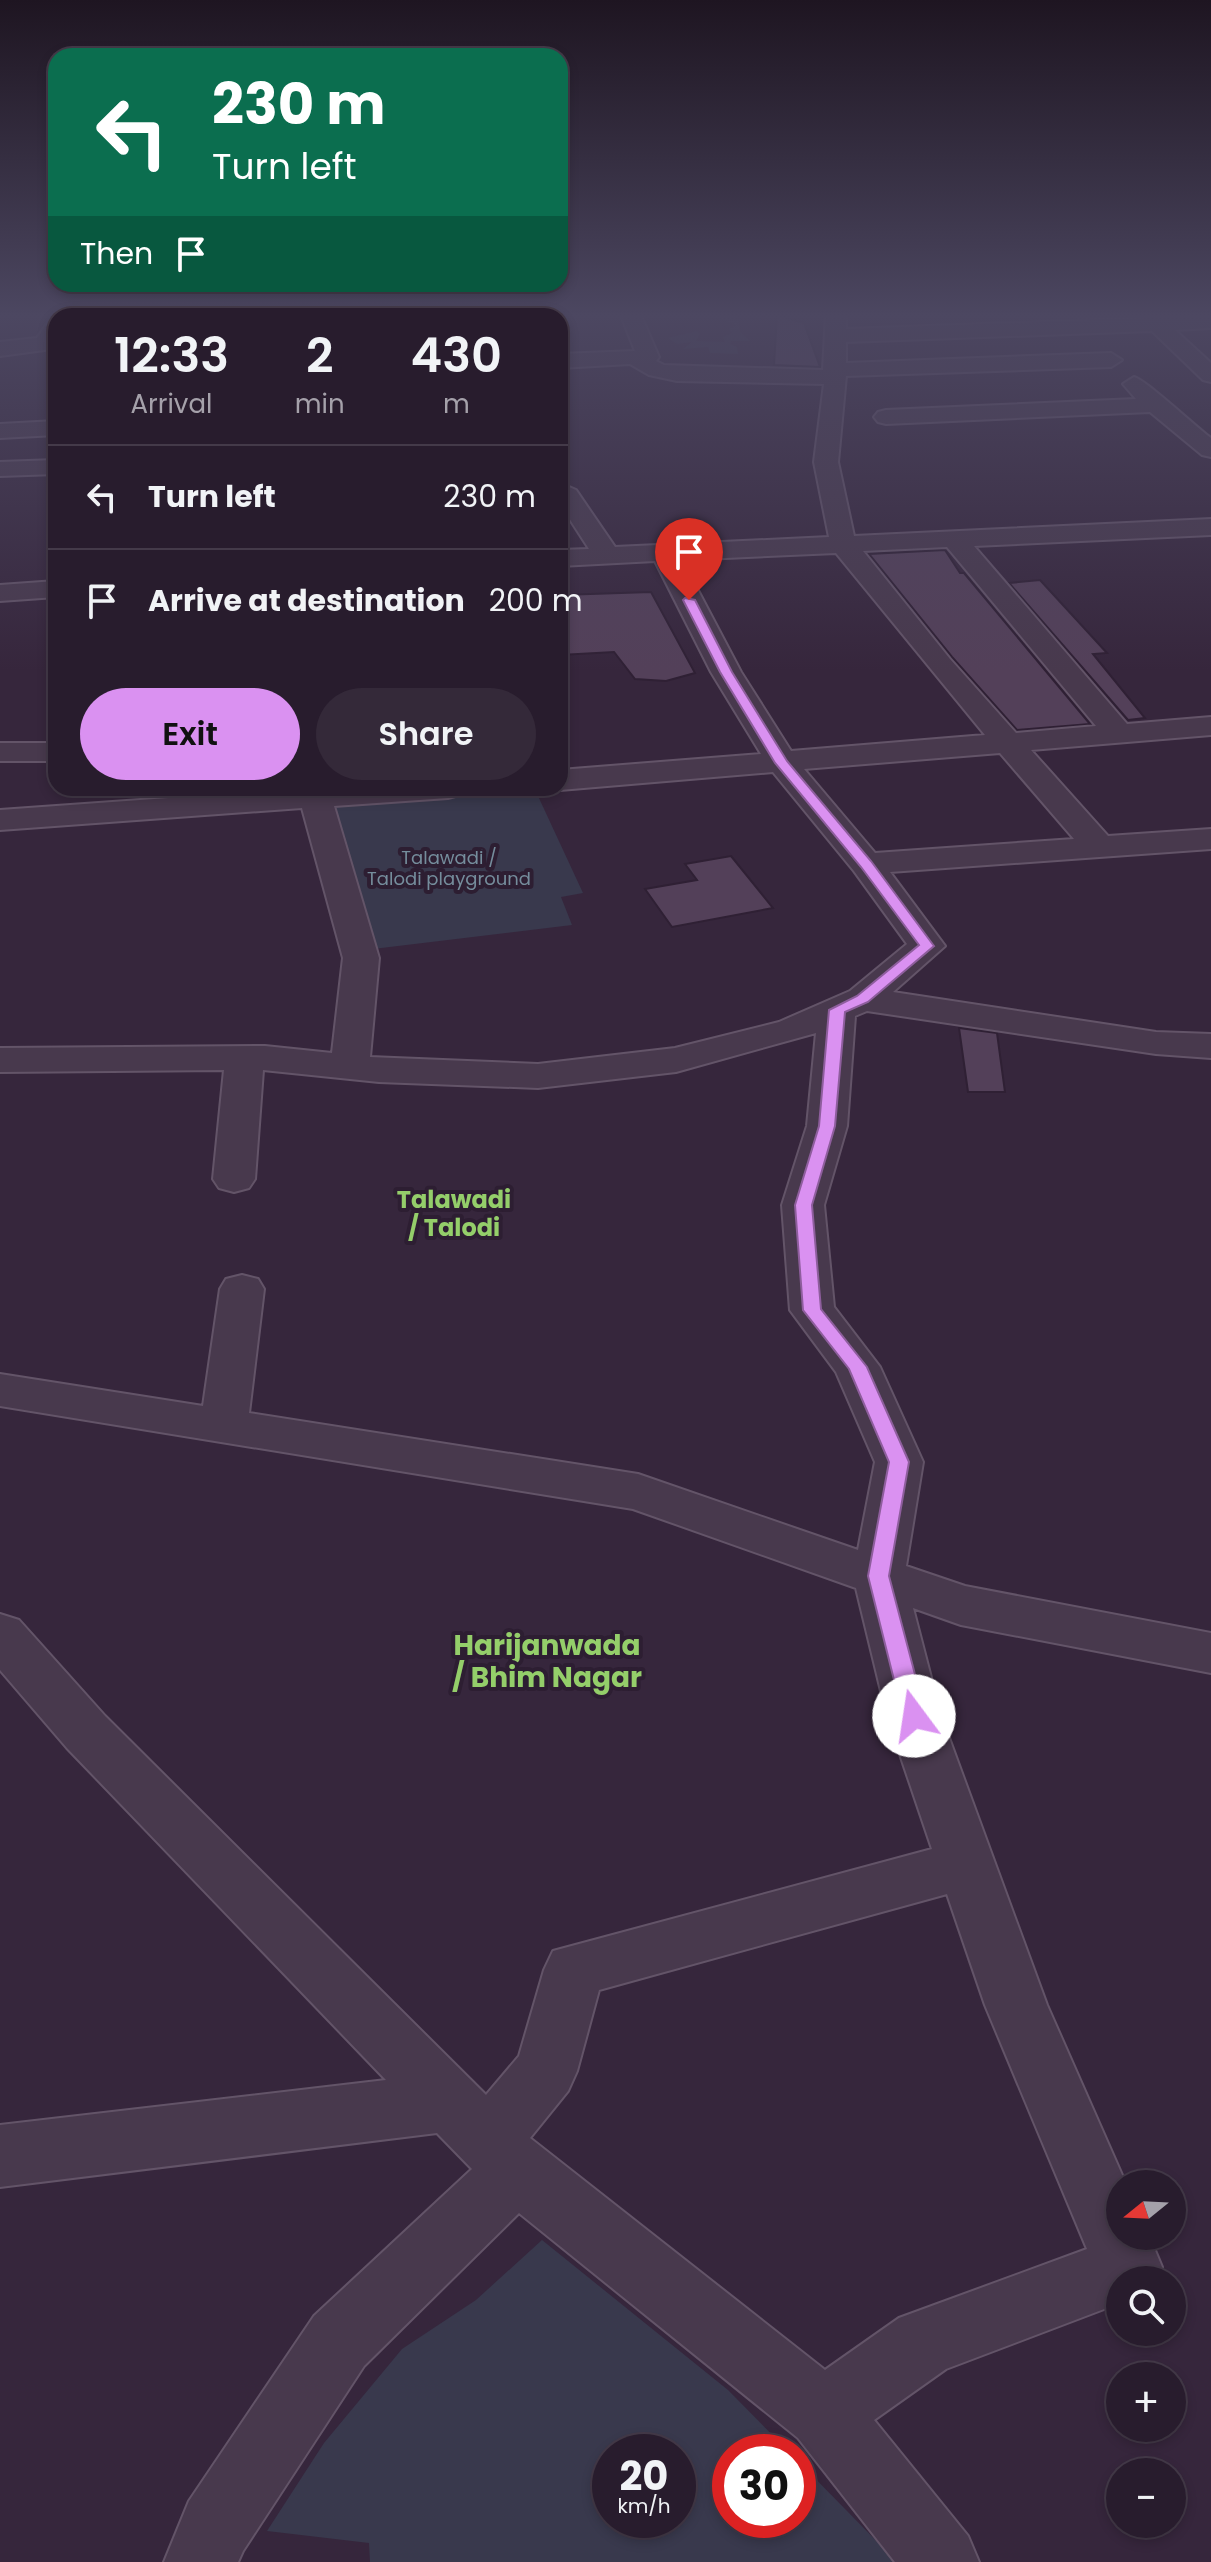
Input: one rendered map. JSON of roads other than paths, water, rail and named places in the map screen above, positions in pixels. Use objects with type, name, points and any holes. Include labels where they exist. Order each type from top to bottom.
[{"type":"street","points":[[829,433],[826,462],[843,544],[940,665],[1099,847]]},
{"type":"street","points":[[1189,433],[1211,450]]},
{"type":"street","points":[[0,469],[48,467]]},
{"type":"street","points":[[568,497],[607,556]]},
{"type":"street","points":[[568,558],[1211,527]]},
{"type":"street","points":[[955,540],[1119,734]]},
{"type":"street","points":[[0,1060],[245,1058],[350,1067],[538,1076],[676,1060],[792,1030],[850,1004],[927,946],[866,864],[782,763],[726,672],[664,552]]},
{"type":"street","points":[[0,593],[48,590]]},
{"type":"street","points":[[568,779],[1008,741],[1119,734],[1205,735]]},
{"type":"street","points":[[0,752],[48,752]]},
{"type":"street","points":[[0,820],[271,796]]},
{"type":"street","points":[[306,796],[361,958],[350,1067]]},
{"type":"street","points":[[866,864],[1211,839]]},
{"type":"street","points":[[850,1004],[1156,1043],[1211,1046]]},
{"type":"street","points":[[823,2413],[924,2343],[1128,2267],[1016,2005],[914,1716],[879,1576],[899,1462],[857,1367],[812,1310],[803,1205],[827,1126],[850,1004]]},
{"type":"street","points":[[234,1179],[245,1058]]},
{"type":"street","points":[[224,1425],[242,1289]]},
{"type":"street","points":[[0,1390],[638,1492],[961,1605],[1211,1653]]},
{"type":"street","points":[[0,1634],[86,1732],[485,2138],[823,2413],[942,2562]]},
{"type":"street","points":[[201,2562],[215,2527],[339,2341],[485,2138],[546,2071],[574,1970],[967,1864]]},
{"type":"street","points":[[0,2156],[485,2138]]},
{"type":"district","name":"Talawadi / Talodi","points":[[454,1213]]},
{"type":"district","name":"Harijanwada / Bhim Nagar","points":[[547,1661]]},
{"type":"park label","name":"Talawadi / Talodi playground","points":[[449,867]]}]
